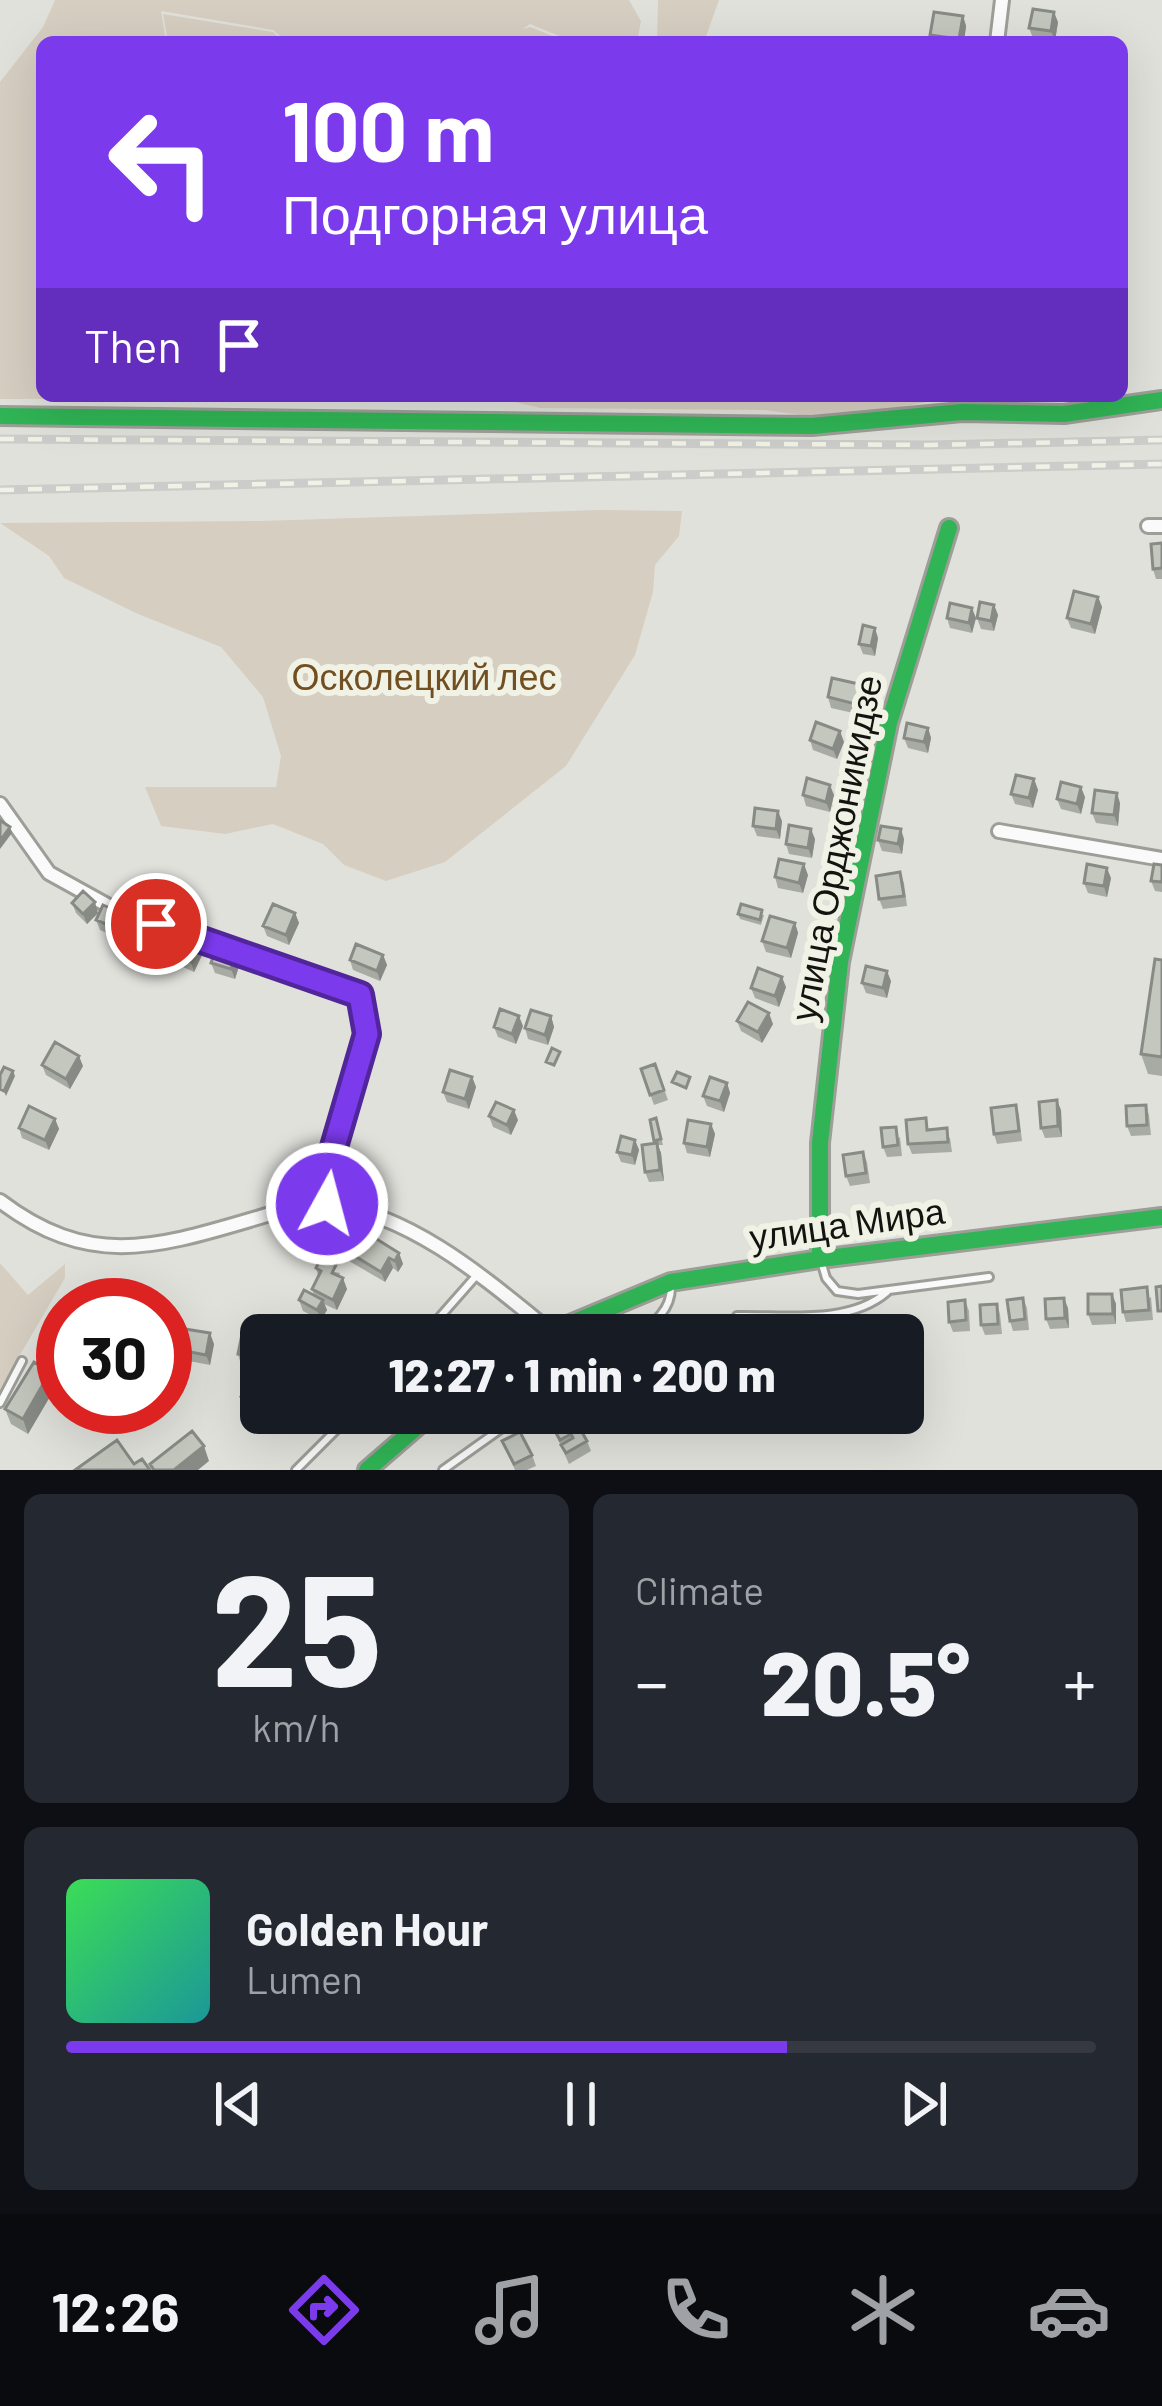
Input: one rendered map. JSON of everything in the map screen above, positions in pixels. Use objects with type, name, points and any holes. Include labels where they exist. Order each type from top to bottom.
[{"type":"street","points":[[998,36],[1002,0]]},
{"type":"street","points":[[0,416],[812,425],[963,404],[1064,414],[1162,400]]},
{"type":"street","name":"улица Орджоникидзе","points":[[820,1259],[820,1143],[840,962],[889,722],[949,528]]},
{"type":"street","points":[[0,804],[49,873],[116,910],[360,995],[367,1034],[324,1181],[327,1204]]},
{"type":"street","points":[[999,831],[1162,859]]},
{"type":"street","name":"улица Мира","points":[[0,1201],[34,1227],[76,1243],[118,1247],[186,1239],[276,1212],[327,1204],[379,1218],[479,1273],[525,1314]]},
{"type":"street","name":"улица Мира","points":[[593,1314],[671,1282],[1162,1217]]},
{"type":"street","points":[[367,1470],[409,1434]]},
{"type":"lane","points":[[820,1259],[837,1292],[989,1277]]},
{"type":"lane","points":[[443,1314],[479,1273]]},
{"type":"lane","points":[[662,1314],[671,1300],[671,1282]]},
{"type":"lane","points":[[834,1314],[871,1306],[890,1289]]},
{"type":"lane","points":[[0,1403],[22,1361]]},
{"type":"lane","points":[[296,1470],[332,1434]]},
{"type":"lane","points":[[442,1470],[494,1434]]},
{"type":"green space","points":[[55,0],[629,0],[641,21],[638,36],[559,36],[530,24],[523,29],[553,36],[280,36],[273,30],[161,11],[165,36],[36,36],[36,399],[0,399],[0,82],[43,27]]},
{"type":"green space","points":[[658,0],[719,0],[706,36],[657,36]]},
{"type":"green space","points":[[163,14],[277,36],[167,36]]},
{"type":"green space","points":[[515,402],[927,402],[834,420],[765,410],[540,408]]},
{"type":"green space","name":"Осколецкий лес","points":[[682,511],[679,536],[655,565],[653,592],[635,655],[566,766],[445,862],[386,881],[344,865],[323,844],[273,824],[225,834],[161,826],[145,787],[276,787],[281,756],[263,697],[221,647],[64,578],[49,556],[0,523],[260,521]]},
{"type":"green space","points":[[0,1263],[28,1295],[36,1288],[36,1328],[0,1389]]},
{"type":"green space","points":[[65,1264],[65,1278],[48,1278]]},
{"type":"building","points":[[1033,9],[1054,12],[1051,31],[1029,28]]},
{"type":"building","points":[[934,12],[963,16],[960,36],[930,35]]},
{"type":"building","points":[[1162,543],[1162,568],[1153,569],[1151,544]]},
{"type":"building","points":[[1074,591],[1098,597],[1091,624],[1067,618]]},
{"type":"building","points":[[980,602],[994,605],[991,621],[977,618]]},
{"type":"building","points":[[950,603],[972,608],[969,623],[947,618]]},
{"type":"building","points":[[863,625],[875,628],[871,646],[859,644]]},
{"type":"building","points":[[832,678],[863,685],[859,705],[828,697]]},
{"type":"building","points":[[816,722],[840,731],[833,749],[810,740]]},
{"type":"building","points":[[907,723],[928,728],[924,742],[904,738]]},
{"type":"building","points":[[1016,775],[1034,779],[1029,798],[1011,794]]},
{"type":"building","points":[[807,778],[830,785],[826,802],[803,795]]},
{"type":"building","points":[[1061,782],[1081,787],[1077,804],[1057,799]]},
{"type":"building","points":[[1095,790],[1117,793],[1114,815],[1092,813]]},
{"type":"building","points":[[755,808],[778,811],[776,829],[753,826]]},
{"type":"building","points":[[0,823],[10,827],[0,841]]},
{"type":"building","points":[[789,825],[811,829],[808,848],[786,844]]},
{"type":"building","points":[[881,826],[901,829],[898,844],[878,840]]},
{"type":"building","points":[[779,859],[804,864],[799,883],[775,877]]},
{"type":"building","points":[[1087,864],[1107,868],[1104,886],[1084,883]]},
{"type":"building","points":[[1154,864],[1162,865],[1162,882],[1151,881]]},
{"type":"building","points":[[900,872],[904,896],[879,899],[876,876]]},
{"type":"building","points":[[83,891],[95,902],[83,914],[72,903]]},
{"type":"building","points":[[273,904],[295,913],[286,935],[263,926]]},
{"type":"building","points":[[741,904],[762,910],[760,920],[738,914]]},
{"type":"building","points":[[103,905],[119,912],[113,927],[96,920]]},
{"type":"building","points":[[770,916],[795,923],[787,948],[762,941]]},
{"type":"building","points":[[145,924],[161,930],[156,944],[140,937]]},
{"type":"building","points":[[177,936],[198,944],[191,962],[170,953]]},
{"type":"building","points":[[356,944],[383,955],[377,971],[350,960]]},
{"type":"building","points":[[217,946],[236,953],[231,969],[211,963]]},
{"type":"building","points":[[1155,959],[1162,960],[1162,1057],[1141,1054]]},
{"type":"building","points":[[866,966],[887,971],[883,988],[862,983]]},
{"type":"building","points":[[758,968],[782,977],[775,996],[751,988]]},
{"type":"building","points":[[748,1002],[769,1013],[758,1032],[737,1021]]},
{"type":"building","points":[[500,1009],[519,1016],[512,1034],[494,1027]]},
{"type":"building","points":[[531,1010],[551,1016],[545,1035],[525,1028]]},
{"type":"building","points":[[55,1042],[79,1056],[66,1079],[42,1065]]},
{"type":"building","points":[[552,1048],[560,1052],[554,1065],[546,1062]]},
{"type":"building","points":[[655,1064],[664,1090],[650,1095],[641,1069]]},
{"type":"building","points":[[4,1067],[13,1071],[4,1091],[0,1075]]},
{"type":"building","points":[[450,1070],[472,1077],[465,1099],[443,1092]]},
{"type":"building","points":[[677,1072],[690,1077],[686,1088],[672,1082]]},
{"type":"building","points":[[710,1077],[727,1083],[720,1101],[703,1096]]},
{"type":"building","points":[[1057,1100],[1058,1126],[1041,1128],[1039,1102]]},
{"type":"building","points":[[496,1102],[514,1110],[507,1125],[489,1116]]},
{"type":"building","points":[[1016,1105],[1019,1131],[994,1134],[991,1108]]},
{"type":"building","points":[[1146,1105],[1147,1125],[1127,1126],[1126,1106]]},
{"type":"building","points":[[29,1106],[55,1119],[45,1140],[19,1128]]},
{"type":"building","points":[[656,1118],[661,1139],[654,1141],[650,1120]]},
{"type":"building","points":[[926,1118],[927,1130],[947,1128],[948,1142],[908,1144],[906,1120]]},
{"type":"building","points":[[688,1120],[711,1124],[707,1147],[684,1143]]},
{"type":"building","points":[[896,1127],[898,1145],[883,1147],[881,1128]]},
{"type":"building","points":[[621,1136],[635,1140],[632,1155],[617,1152]]},
{"type":"building","points":[[657,1143],[660,1170],[645,1172],[642,1145]]},
{"type":"building","points":[[863,1152],[866,1173],[846,1176],[843,1155]]},
{"type":"building","points":[[359,1228],[399,1253],[395,1261],[389,1258],[381,1272],[345,1250]]},
{"type":"building","points":[[322,1256],[337,1263],[332,1273],[343,1278],[333,1300],[312,1289]]},
{"type":"building","points":[[1162,1286],[1162,1311],[1158,1311],[1156,1287]]},
{"type":"building","points":[[1147,1287],[1149,1310],[1123,1312],[1121,1290]]},
{"type":"building","points":[[304,1290],[323,1300],[317,1310],[299,1300]]},
{"type":"building","points":[[1088,1294],[1112,1294],[1113,1314],[1088,1314]]},
{"type":"building","points":[[1023,1298],[1025,1319],[1010,1321],[1007,1300]]},
{"type":"building","points":[[1064,1298],[1065,1318],[1046,1319],[1045,1299]]},
{"type":"building","points":[[965,1300],[966,1320],[949,1322],[948,1302]]},
{"type":"building","points":[[997,1304],[998,1324],[981,1325],[980,1305]]},
{"type":"building","points":[[192,1330],[210,1333],[206,1355],[192,1352]]},
{"type":"building","points":[[36,1363],[36,1396],[23,1419],[5,1409]]},
{"type":"building","points":[[192,1431],[204,1446],[174,1470],[154,1470],[150,1464]]},
{"type":"building","points":[[521,1434],[532,1455],[514,1464],[502,1441]]},
{"type":"building","points":[[571,1434],[583,1434],[587,1441],[566,1453],[561,1445],[573,1438]]},
{"type":"building","points":[[117,1440],[134,1464],[142,1459],[150,1470],[75,1470]]},
{"type":"railway","points":[[0,439],[931,445],[1162,440]]},
{"type":"railway","points":[[0,490],[1162,464]]},
{"type":"traffic: fast","points":[[0,416],[812,426],[962,412],[1064,414],[1162,400]]},
{"type":"traffic: fast","points":[[820,1259],[820,1143],[840,962],[889,723],[949,528]]},
{"type":"traffic: fast","points":[[594,1314],[671,1282],[1162,1217]]},
{"type":"traffic: fast","points":[[367,1470],[409,1434]]},
{"type":"route","points":[[156,924],[360,995],[367,1034],[324,1181],[327,1204]]}]
